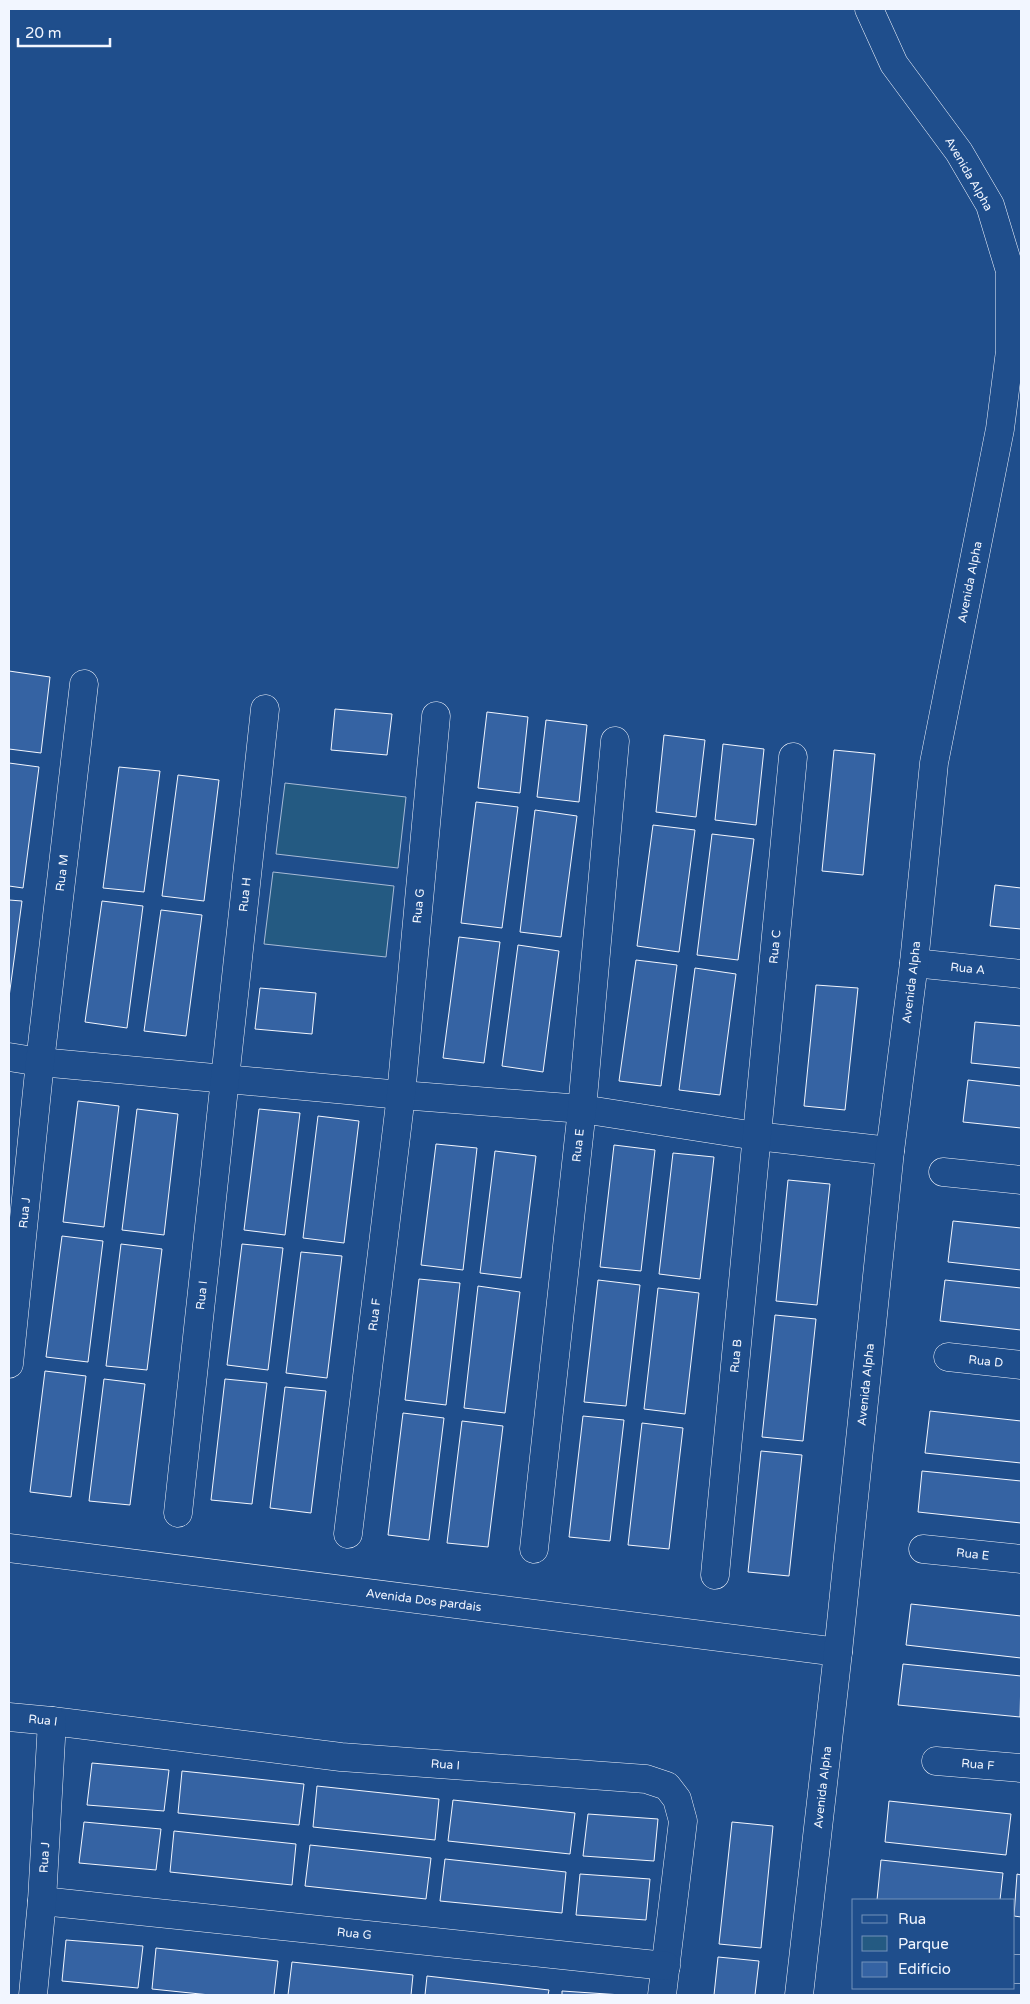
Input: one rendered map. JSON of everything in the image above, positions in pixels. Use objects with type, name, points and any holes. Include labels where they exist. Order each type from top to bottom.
[{"type":"street","name":"Avenida Alpha","points":[[799,1995],[838,1652],[890,1151],[914,963],[934,763],[1000,428],[1010,352],[1010,271],[990,205],[959,152],[894,64],[869,9]]},
{"type":"street","name":"Rua M","points":[[40,1062],[84,684]]},
{"type":"street","name":"Rua H","points":[[224,1078],[265,709]]},
{"type":"street","name":"Rua G","points":[[401,1095],[436,716]]},
{"type":"street","name":"Rua E","points":[[534,1548],[582,1109],[615,740]]},
{"type":"street","name":"Rua C","points":[[756,1136],[793,757]]},
{"type":"street","name":"Rua A","points":[[914,963],[1021,974]]},
{"type":"street","points":[[9,1057],[40,1062],[401,1095],[582,1109],[756,1136],[890,1151]]},
{"type":"street","name":"Rua J","points":[[9,1364],[40,1062]]},
{"type":"street","name":"Rua I","points":[[178,1513],[224,1078]]},
{"type":"street","name":"Rua F","points":[[348,1534],[401,1095]]},
{"type":"street","name":"Rua B","points":[[715,1575],[756,1136]]},
{"type":"street","points":[[943,1172],[1021,1180]]},
{"type":"street","name":"Rua D","points":[[948,1356],[1021,1365]]},
{"type":"street","name":"Avenida Dos pardais","points":[[9,1548],[838,1652]]},
{"type":"street","name":"Rua E","points":[[924,1550],[1021,1559]]},
{"type":"street","name":"Rua I","points":[[9,1717],[341,1757],[646,1779],[667,1786],[677,1799],[683,1821],[662,1995]]},
{"type":"street","name":"Rua J","points":[[33,1995],[42,1901],[52,1721]]},
{"type":"street","name":"Rua F","points":[[936,1762],[1021,1768]]},
{"type":"street","name":"Rua G","points":[[42,1901],[666,1966]]},
{"type":"green space","points":[[285,783],[406,797],[398,868],[276,854]]},
{"type":"green space","points":[[273,872],[394,886],[386,957],[264,944]]},
{"type":"building","points":[[9,671],[50,677],[41,753],[9,749]]},
{"type":"building","points":[[335,709],[392,714],[387,755],[331,750]]},
{"type":"building","points":[[487,712],[528,717],[520,793],[478,788]]},
{"type":"building","points":[[546,720],[587,725],[579,802],[537,797]]},
{"type":"building","points":[[664,735],[705,740],[696,817],[656,812]]},
{"type":"building","points":[[723,744],[764,749],[756,825],[715,820]]},
{"type":"building","points":[[834,750],[875,754],[863,875],[822,871]]},
{"type":"building","points":[[9,763],[39,767],[23,888],[9,886]]},
{"type":"building","points":[[119,767],[160,771],[144,892],[103,888]]},
{"type":"building","points":[[178,775],[219,780],[204,901],[162,896]]},
{"type":"building","points":[[476,802],[518,807],[502,928],[461,923]]},
{"type":"building","points":[[535,810],[577,816],[561,937],[520,932]]},
{"type":"building","points":[[653,825],[695,830],[679,952],[637,946]]},
{"type":"building","points":[[712,834],[754,839],[738,960],[697,955]]},
{"type":"building","points":[[995,885],[1021,888],[1021,929],[990,926]]},
{"type":"building","points":[[9,900],[22,901],[9,997]]},
{"type":"building","points":[[102,901],[143,906],[127,1028],[85,1022]]},
{"type":"building","points":[[161,910],[202,915],[186,1036],[144,1031]]},
{"type":"building","points":[[459,937],[500,942],[484,1063],[443,1058]]},
{"type":"building","points":[[518,945],[559,951],[543,1072],[502,1066]]},
{"type":"building","points":[[636,960],[677,965],[661,1086],[619,1081]]},
{"type":"building","points":[[695,968],[736,974],[720,1095],[679,1090]]},
{"type":"building","points":[[816,985],[858,988],[845,1110],[804,1106]]},
{"type":"building","points":[[260,988],[316,993],[312,1034],[255,1029]]},
{"type":"building","points":[[975,1022],[1021,1026],[1021,1068],[971,1063]]},
{"type":"building","points":[[968,1080],[1021,1086],[1021,1128],[963,1122]]},
{"type":"building","points":[[78,1101],[119,1106],[104,1227],[63,1222]]},
{"type":"building","points":[[137,1109],[178,1114],[164,1235],[122,1230]]},
{"type":"building","points":[[259,1109],[300,1113],[285,1235],[244,1230]]},
{"type":"building","points":[[318,1116],[359,1121],[344,1243],[303,1238]]},
{"type":"building","points":[[436,1144],[477,1148],[463,1270],[421,1265]]},
{"type":"building","points":[[614,1145],[655,1150],[641,1271],[600,1267]]},
{"type":"building","points":[[495,1151],[536,1156],[521,1278],[480,1273]]},
{"type":"building","points":[[673,1153],[714,1157],[700,1279],[659,1274]]},
{"type":"building","points":[[788,1180],[830,1184],[817,1305],[776,1301]]},
{"type":"building","points":[[953,1221],[1021,1228],[1021,1270],[948,1262]]},
{"type":"building","points":[[62,1236],[103,1241],[88,1362],[46,1357]]},
{"type":"building","points":[[121,1244],[162,1249],[147,1370],[106,1366]]},
{"type":"building","points":[[242,1244],[283,1248],[268,1370],[227,1365]]},
{"type":"building","points":[[301,1252],[342,1256],[327,1378],[286,1373]]},
{"type":"building","points":[[419,1279],[460,1283],[446,1405],[405,1400]]},
{"type":"building","points":[[598,1280],[640,1285],[626,1406],[584,1402]]},
{"type":"building","points":[[945,1280],[1021,1288],[1021,1330],[940,1321]]},
{"type":"building","points":[[478,1286],[520,1292],[505,1413],[464,1408]]},
{"type":"building","points":[[658,1288],[699,1293],[685,1414],[644,1409]]},
{"type":"building","points":[[775,1315],[816,1319],[803,1441],[762,1437]]},
{"type":"building","points":[[45,1371],[86,1376],[71,1497],[30,1492]]},
{"type":"building","points":[[104,1379],[145,1384],[130,1505],[89,1501]]},
{"type":"building","points":[[225,1379],[267,1383],[252,1504],[211,1500]]},
{"type":"building","points":[[285,1387],[326,1391],[311,1513],[270,1508]]},
{"type":"building","points":[[930,1411],[1021,1421],[1021,1463],[925,1453]]},
{"type":"building","points":[[403,1413],[444,1418],[429,1540],[388,1535]]},
{"type":"building","points":[[583,1416],[624,1420],[610,1541],[569,1537]]},
{"type":"building","points":[[462,1421],[503,1426],[488,1547],[447,1543]]},
{"type":"building","points":[[642,1423],[683,1428],[669,1549],[628,1545]]},
{"type":"building","points":[[761,1451],[802,1455],[789,1576],[748,1572]]},
{"type":"building","points":[[922,1471],[1021,1481],[1021,1523],[918,1512]]},
{"type":"building","points":[[911,1604],[1021,1616],[1021,1658],[906,1645]]},
{"type":"building","points":[[903,1664],[1021,1676],[1020,1717],[898,1705]]},
{"type":"building","points":[[92,1763],[169,1770],[164,1811],[87,1805]]},
{"type":"building","points":[[182,1771],[304,1784],[299,1825],[178,1813]]},
{"type":"building","points":[[317,1786],[439,1799],[435,1840],[313,1827]]},
{"type":"building","points":[[453,1800],[575,1813],[570,1854],[448,1841]]},
{"type":"building","points":[[889,1801],[1011,1814],[1006,1855],[885,1842]]},
{"type":"building","points":[[588,1814],[658,1819],[654,1861],[583,1856]]},
{"type":"building","points":[[84,1822],[161,1829],[156,1870],[79,1863]]},
{"type":"building","points":[[732,1822],[773,1826],[761,1948],[719,1944]]},
{"type":"building","points":[[174,1831],[296,1844],[292,1885],[170,1872]]},
{"type":"building","points":[[310,1845],[431,1858],[426,1899],[305,1886]]},
{"type":"building","points":[[445,1859],[566,1872],[562,1913],[440,1901]]},
{"type":"building","points":[[881,1860],[1003,1873],[1000,1899],[877,1899]]},
{"type":"building","points":[[580,1874],[650,1879],[646,1920],[576,1915]]},
{"type":"building","points":[[1017,1874],[1021,1875],[1021,1917],[1015,1916]]},
{"type":"building","points":[[66,1940],[143,1946],[138,1988],[62,1981]]},
{"type":"building","points":[[156,1948],[278,1961],[274,1995],[210,1995],[152,1989]]},
{"type":"building","points":[[718,1957],[759,1961],[755,1995],[714,1995]]},
{"type":"building","points":[[292,1962],[413,1975],[411,1995],[288,1995]]},
{"type":"building","points":[[427,1976],[549,1990],[548,1995],[425,1995]]},
{"type":"building","points":[[562,1991],[622,1995],[562,1995]]}]
